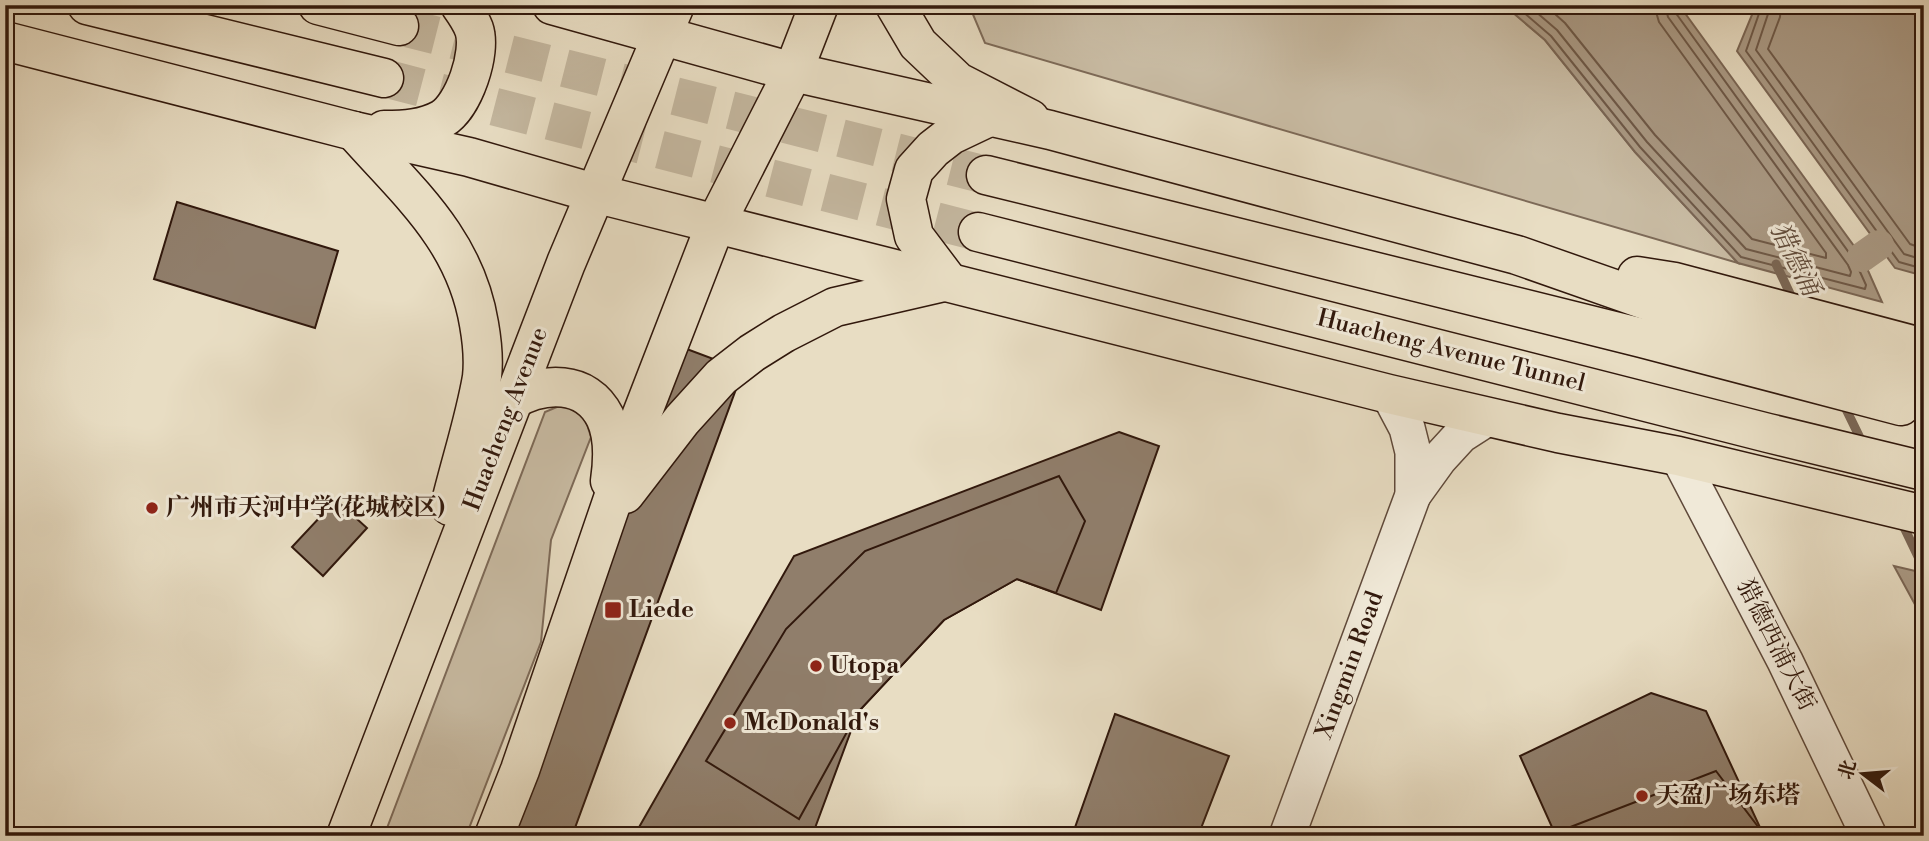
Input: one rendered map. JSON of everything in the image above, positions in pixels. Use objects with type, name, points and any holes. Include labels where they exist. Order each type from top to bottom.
[{"type":"main road","points":[[87,5],[384,78]]},
{"type":"main road","points":[[318,5],[399,26]]},
{"type":"main road","points":[[354,131],[425,127],[446,117],[465,91],[473,66],[475,31],[460,5]]},
{"type":"main road","points":[[552,5],[669,20],[793,72],[1050,130],[1517,255],[1694,317],[1924,386]]},
{"type":"main road","points":[[494,836],[520,770],[642,414],[716,223],[793,72],[819,5]]},
{"type":"main road","points":[[895,5],[918,44],[958,82],[1050,130]]},
{"type":"main road","name":"Huacheng Avenue","points":[[346,836],[512,400],[594,193],[669,20]]},
{"type":"main road","points":[[5,41],[354,131],[469,157],[594,193],[1389,394],[1678,456],[1924,515]]},
{"type":"main road","points":[[948,281],[914,236],[906,198],[914,170],[933,149],[951,135],[991,116]]},
{"type":"main road","points":[[354,131],[435,221],[459,258],[475,297],[482,342],[482,375],[406,683]]},
{"type":"main road","points":[[986,174],[1723,358],[1924,412]]},
{"type":"main road","name":"Huacheng Avenue Tunnel","points":[[978,232],[1924,471]]},
{"type":"main road","points":[[1517,255],[1675,282],[1924,348]]},
{"type":"main road","points":[[607,518],[690,411],[721,377],[752,353],[835,307],[948,281]]},
{"type":"main road","points":[[512,400],[528,391],[548,386],[573,388],[590,398],[605,417],[612,441],[607,518]]},
{"type":"main road","points":[[1768,433],[1924,489]]},
{"type":"main road","points":[[1798,484],[1924,495]]},
{"type":"street","name":"Xingmin Road","points":[[1389,394],[1407,428],[1413,452],[1413,495]]},
{"type":"street","name":"Xingmin Road","points":[[1287,836],[1413,495],[1439,458],[1461,435],[1489,417]]},
{"type":"street","name":"猎德西浦大街","points":[[1678,456],[1785,662],[1869,836]]},
{"type":"shaded area","points":[[969,5],[1504,5],[1545,40],[1635,152],[1738,263],[985,43]]},
{"type":"shaded area","points":[[564,404],[582,409],[591,437],[551,540],[541,642],[466,836],[384,836],[545,412]]},
{"type":"water","points":[[1504,5],[1679,5],[1862,257],[1882,302],[1738,263],[1635,152],[1545,40]]},
{"type":"water","points":[[1756,5],[1910,5],[1924,28],[1924,276],[1895,268],[1737,51]]},
{"type":"water","points":[[1894,566],[1924,573],[1924,621]]},
{"type":"building","points":[[177,202],[338,251],[315,328],[154,279]]},
{"type":"building","name":"Liede","points":[[668,342],[743,370],[572,836],[486,836]]},
{"type":"building","name":"Utopa","points":[[1119,432],[1159,446],[1101,610],[1017,579],[944,620],[858,712],[812,836],[634,836],[794,556]]},
{"type":"building","points":[[1059,476],[1085,521],[1056,593],[1017,579],[944,620],[858,712],[799,819],[706,761],[786,629],[865,551]]},
{"type":"building","points":[[336,500],[367,528],[323,576],[292,547]]},
{"type":"building","name":"天盈广场东塔","points":[[1651,693],[1706,711],[1764,836],[1556,836],[1520,756]]},
{"type":"building","points":[[1115,714],[1229,756],[1198,836],[1072,836]]},
{"type":"building","points":[[1716,771],[1765,836],[1547,836]]},
{"type":"waterway","points":[[1862,257],[1879,245]]},
{"type":"waterway","name":"猎德涌","points":[[1776,264],[1794,302]]},
{"type":"waterway","name":"猎德涌","points":[[1843,403],[1863,444]]},
{"type":"waterway","name":"猎德涌","points":[[1900,519],[1924,569]]},
{"type":"tunnel","points":[[399,26],[986,175]]},
{"type":"tunnel","points":[[384,78],[978,232]]},
{"type":"place","name":"广州市天河中学(花城校区)","points":[[152,508]]},
{"type":"place","name":"Liede","points":[[613,610]]},
{"type":"place","name":"Utopa","points":[[816,666]]},
{"type":"place","name":"McDonald's","points":[[730,723]]},
{"type":"place","name":"天盈广场东塔","points":[[1642,796]]}]
